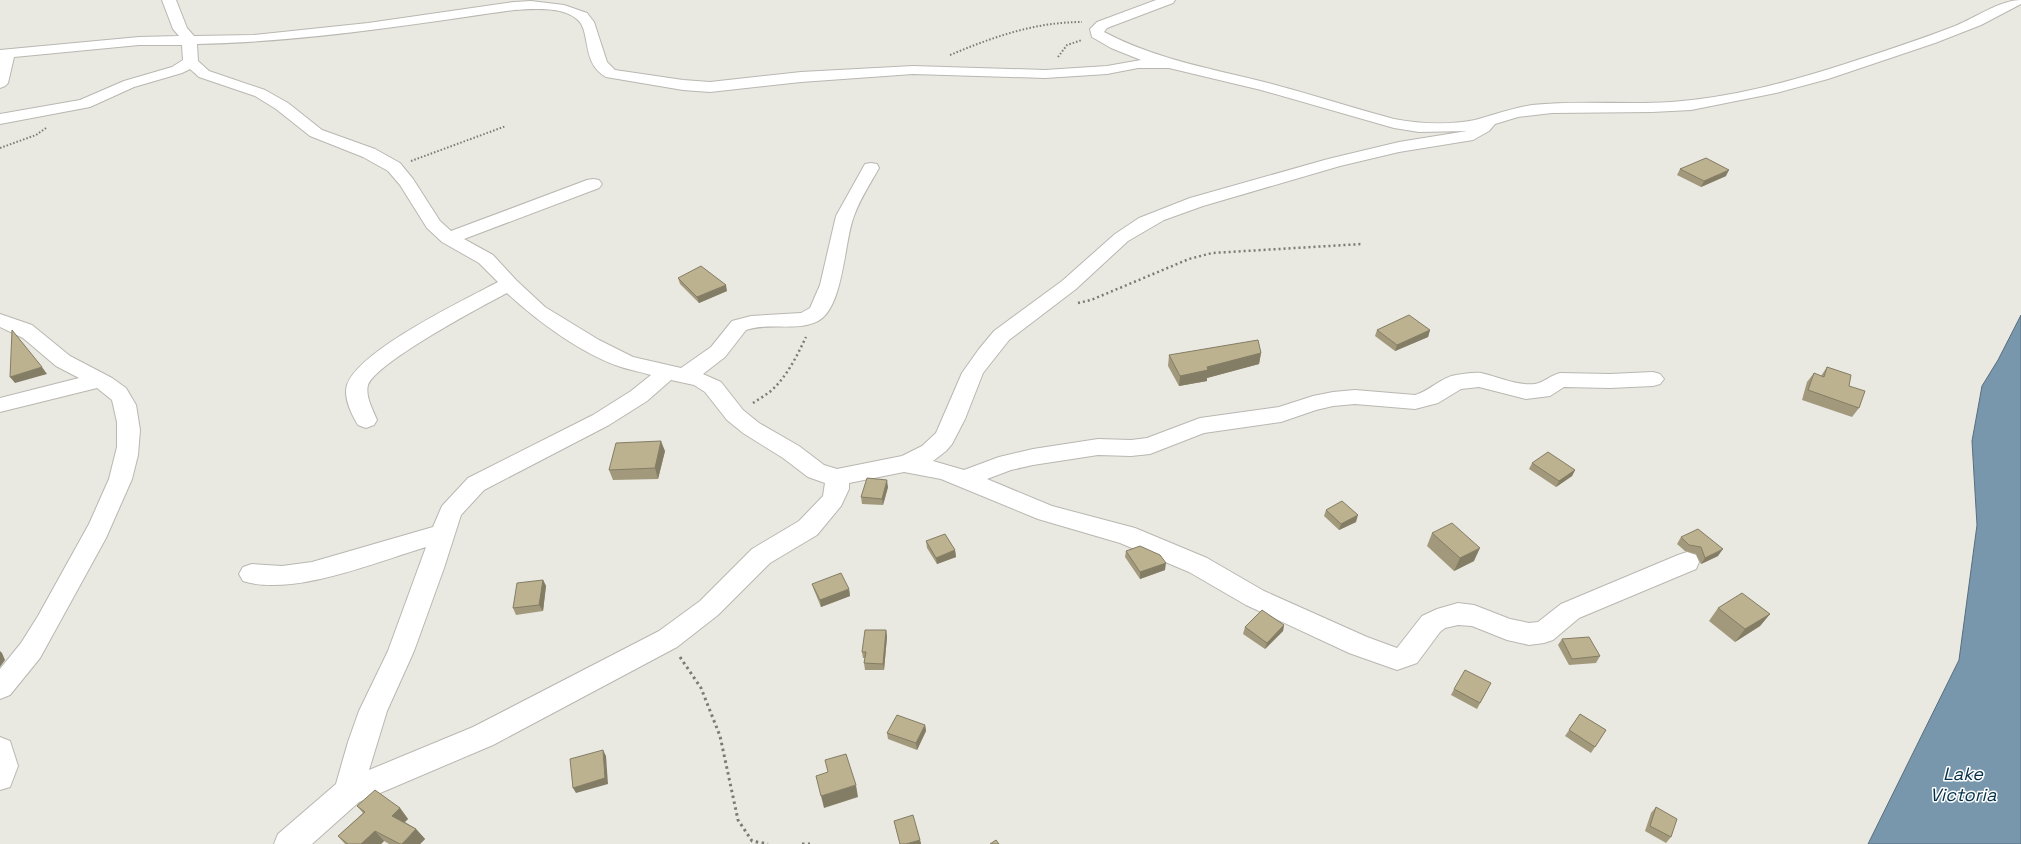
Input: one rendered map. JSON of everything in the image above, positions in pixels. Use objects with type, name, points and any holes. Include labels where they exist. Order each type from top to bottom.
[{"type":"street","points":[[169,0],[180,29],[189,39],[191,62],[204,74],[260,93],[282,106],[316,133],[369,153],[394,167],[407,183],[433,224],[448,238],[486,259],[496,268],[509,284],[538,311],[606,353],[627,362],[701,380],[713,387],[735,415],[751,428],[791,452],[816,472],[837,478],[857,472],[885,469],[906,464],[932,451],[946,434],[956,415],[970,378],[997,340],[1025,315],[1058,293],[1121,236],[1146,222],[1184,206],[1351,157],[1421,143],[1469,136],[1483,130],[1489,121]]},
{"type":"street","points":[[1168,0],[1108,23],[1097,29],[1097,34],[1130,51],[1168,64],[1265,87],[1382,120],[1416,127],[1470,126],[1489,121],[1506,114],[1533,109],[1689,105],[1747,96],[1820,77],[1915,45],[1964,26],[2019,0]]},
{"type":"street","points":[[0,83],[6,65],[3,53],[139,41],[254,39],[532,5],[568,10],[579,14],[586,21],[599,63],[604,71],[615,76],[710,87],[801,77],[913,70],[1045,74],[1107,70],[1138,64],[1168,64]]},
{"type":"street","points":[[0,119],[84,104],[129,84],[177,70],[191,62]]},
{"type":"street","points":[[349,792],[362,742],[373,711],[401,651],[432,568],[450,512],[463,496],[476,484],[602,420],[639,396],[721,349],[734,330],[742,324],[795,320],[810,317],[816,313],[821,305],[836,264],[840,234],[845,217],[871,168]]},
{"type":"street","points":[[448,238],[475,230],[593,184]]},
{"type":"street","points":[[366,420],[359,401],[358,385],[363,374],[374,364],[428,330],[509,284]]},
{"type":"street","points":[[0,320],[25,330],[40,340],[62,360],[99,380],[121,396],[127,411],[128,421],[125,461],[118,487],[94,538],[32,647],[9,679],[0,687]]},
{"type":"street","points":[[963,479],[1007,463],[1033,457],[1098,447],[1131,448],[1150,446],[1200,426],[1282,414],[1313,403],[1333,398],[1355,397],[1414,402],[1430,398],[1456,382],[1479,380],[1526,392],[1542,391],[1560,380],[1610,381],[1653,378]]},
{"type":"street","points":[[0,405],[99,380]]},
{"type":"street","points":[[906,464],[945,471],[1046,513],[1126,535],[1198,565],[1255,598],[1351,642],[1384,656],[1397,659],[1408,654],[1431,624],[1437,620],[1458,614],[1474,616],[1507,629],[1529,634],[1544,632],[1570,611],[1687,562]]},
{"type":"street","points":[[290,844],[349,792],[483,736],[668,639],[709,608],[762,556],[808,528],[833,500],[837,489],[837,478]]},
{"type":"street","points":[[252,574],[282,576],[312,572],[443,533]]},
{"type":"street","points":[[0,750],[4,766],[0,777]]},
{"type":"path","points":[[947,56],[1027,27],[1066,22],[1108,23]]},
{"type":"path","points":[[1045,74],[1067,45],[1097,34]]},
{"type":"path","points":[[394,167],[506,126]]},
{"type":"path","points":[[1076,304],[1091,300],[1189,259],[1212,253],[1362,244]]},
{"type":"path","points":[[735,415],[770,391],[787,371],[806,337],[810,317]]},
{"type":"path","points":[[668,639],[701,688],[720,736],[738,820],[752,841],[768,844]]},
{"type":"path","points":[[802,844],[810,844]]},
{"type":"water","name":"Lake Victoria","points":[[2021,315],[2021,844],[1868,844],[1959,660],[1977,525],[1972,441],[1982,386],[1998,360]]},
{"type":"building","points":[[1706,158],[1729,170],[1704,181],[1680,169]]},
{"type":"building","points":[[701,266],[726,285],[697,297],[678,278]]},
{"type":"building","points":[[1409,315],[1430,330],[1397,345],[1377,330]]},
{"type":"building","points":[[12,330],[42,367],[10,377]]},
{"type":"building","points":[[1258,340],[1261,353],[1207,367],[1208,370],[1180,376],[1169,355]]},
{"type":"building","points":[[1827,367],[1851,375],[1849,386],[1865,391],[1859,408],[1808,390],[1814,373],[1824,377]]},
{"type":"building","points":[[661,441],[655,468],[609,470],[616,443]]},
{"type":"building","points":[[1548,452],[1575,470],[1559,481],[1532,463]]},
{"type":"building","points":[[867,478],[887,480],[882,499],[861,497]]},
{"type":"building","points":[[1342,501],[1358,515],[1341,524],[1326,510]]},
{"type":"building","points":[[1452,523],[1480,548],[1460,558],[1432,533]]},
{"type":"building","points":[[1698,529],[1723,549],[1705,558],[1701,547],[1689,545],[1681,537]]},
{"type":"building","points":[[945,534],[955,550],[936,558],[926,541]]},
{"type":"building","points":[[1140,546],[1160,555],[1166,563],[1140,572],[1126,551]]},
{"type":"building","points":[[841,573],[849,589],[820,600],[812,584]]},
{"type":"building","points":[[543,580],[539,605],[513,608],[517,583]]},
{"type":"building","points":[[1742,593],[1770,614],[1745,629],[1718,608]]},
{"type":"building","points":[[1262,610],[1284,625],[1267,643],[1245,627]]},
{"type":"building","points":[[865,630],[886,630],[883,664],[864,663],[866,652],[862,652]]},
{"type":"building","points":[[1589,637],[1600,656],[1572,659],[1562,639]]},
{"type":"building","points":[[1465,670],[1491,683],[1480,703],[1454,689]]},
{"type":"building","points":[[1580,714],[1606,730],[1595,747],[1569,730]]},
{"type":"building","points":[[897,715],[925,725],[916,743],[887,733]]},
{"type":"building","points":[[603,750],[605,778],[573,788],[570,759]]},
{"type":"building","points":[[846,754],[856,785],[821,796],[816,776],[828,772],[825,760]]},
{"type":"building","points":[[375,790],[400,808],[392,816],[416,829],[402,844],[375,831],[361,844],[348,844],[338,836],[365,812],[357,806]]},
{"type":"building","points":[[1656,807],[1677,819],[1671,837],[1650,826]]},
{"type":"building","points":[[913,815],[920,840],[900,844],[894,821]]},
{"type":"building","points":[[996,840],[999,844],[990,844]]}]
